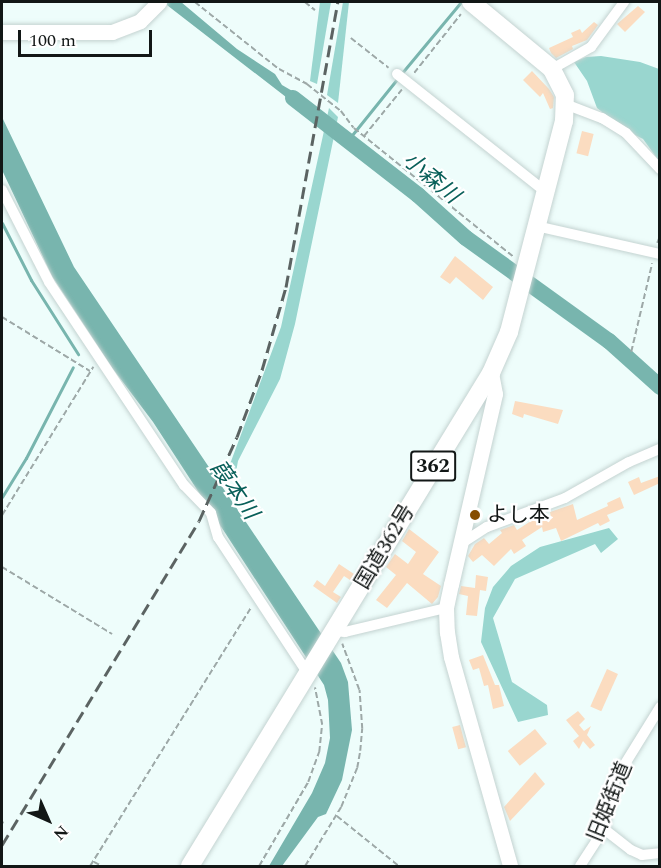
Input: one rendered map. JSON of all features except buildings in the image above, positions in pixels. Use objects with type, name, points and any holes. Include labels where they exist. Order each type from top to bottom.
[{"type":"highway","points":[[477,3],[552,69],[563,89],[566,104]]},
{"type":"highway","name":"国道362号","points":[[190,867],[310,676],[491,373],[509,332],[520,290],[522,264],[546,192],[566,104]]},
{"type":"street","points":[[2,32],[112,32],[140,21],[158,2]]},
{"type":"street","points":[[552,69],[591,47],[624,2]]},
{"type":"street","points":[[402,78],[546,192]]},
{"type":"street","points":[[566,104],[602,118],[626,133],[660,169]]},
{"type":"street","points":[[2,190],[49,282],[98,359],[184,485],[201,500],[211,513],[218,537],[310,676]]},
{"type":"street","points":[[536,226],[657,253]]},
{"type":"street","points":[[491,373],[495,394],[446,608],[451,657],[510,867]]},
{"type":"street","points":[[459,545],[488,527],[565,498],[629,462],[660,449]]},
{"type":"street","points":[[333,634],[446,608]]},
{"type":"street","name":"旧姫街道","points":[[580,867],[604,829],[608,801],[615,780],[660,707]]},
{"type":"street","points":[[604,829],[631,850],[642,855],[660,853]]},
{"type":"path","points":[[195,2],[279,69],[308,84],[340,111],[361,134],[522,264]]},
{"type":"path","points":[[305,2],[315,10]]},
{"type":"path","points":[[364,136],[402,78],[460,15],[477,3]]},
{"type":"path","points":[[351,38],[402,78]]},
{"type":"path","points":[[631,352],[657,253]]},
{"type":"path","points":[[2,317],[90,371]]},
{"type":"path","points":[[2,514],[98,359]]},
{"type":"path","points":[[2,567],[112,634]]},
{"type":"path","points":[[90,867],[258,596]]},
{"type":"path","points":[[306,867],[336,815],[357,768],[362,729],[361,704],[355,676],[333,634]]},
{"type":"path","points":[[258,867],[308,782],[320,752],[322,725],[320,701],[310,676]]},
{"type":"path","points":[[336,815],[399,867]]},
{"type":"path","points":[[93,861],[102,867]]},
{"type":"shaded area","points":[[163,2],[181,2],[237,49],[275,74],[282,85],[301,96],[312,111],[304,111]]},
{"type":"shaded area","points":[[320,2],[331,2],[317,84],[310,81]]},
{"type":"shaded area","points":[[343,2],[349,2],[338,103],[327,95]]},
{"type":"shaded area","points":[[601,56],[640,62],[659,69],[659,161],[643,139],[625,130],[597,108],[587,81],[574,62],[586,57]]},
{"type":"shaded area","points":[[329,108],[338,117],[295,324],[280,379],[238,461],[236,472],[230,464],[281,327]]},
{"type":"shaded area","points":[[2,117],[74,267],[341,663],[348,682],[352,730],[342,780],[326,814],[318,817],[282,866],[269,866],[312,793],[325,763],[330,738],[328,700],[324,685],[153,422],[113,369],[52,276],[2,170]]},
{"type":"shaded area","points":[[609,528],[618,539],[601,553],[595,544],[515,579],[493,618],[512,682],[547,705],[548,715],[518,722],[481,642],[485,608],[493,587],[511,566],[540,547]]},
{"type":"waterway","points":[[401,74],[461,2]]},
{"type":"waterway","points":[[348,140],[397,79]]},
{"type":"waterway","name":"小森川","points":[[293,98],[418,195],[466,238],[609,341],[660,387]]},
{"type":"waterway","points":[[2,223],[31,280],[78,354]]},
{"type":"waterway","points":[[2,497],[26,458],[73,367]]},
{"type":"railway","points":[[2,845],[199,521],[237,437],[262,370],[286,287],[338,2]]},
{"type":"place","name":"よし本","points":[[475,515]]},
{"type":"water label","name":"葭本川","points":[[234,490]]}]
